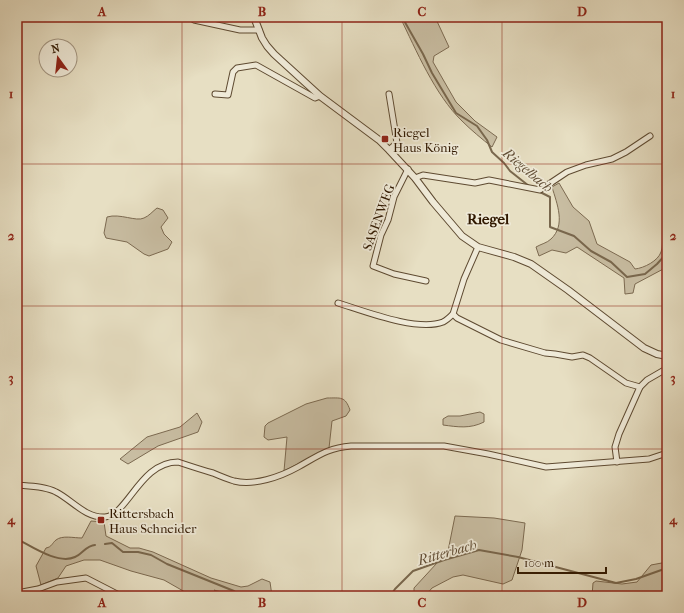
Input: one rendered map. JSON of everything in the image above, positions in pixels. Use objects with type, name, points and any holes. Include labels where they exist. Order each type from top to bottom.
[{"type":"street","points":[[190,17],[194,20],[240,30],[259,30]]},
{"type":"street","points":[[254,17],[267,46],[274,54],[320,96],[379,140],[415,178],[432,202],[462,236],[478,246],[514,256],[531,264],[568,290],[644,348],[657,354],[667,356]]},
{"type":"street","points":[[215,94],[228,95],[233,72],[237,68],[256,65],[305,94],[315,98],[320,96]]},
{"type":"street","points":[[389,150],[397,143],[390,94]]},
{"type":"street","points":[[415,178],[423,175],[475,183],[489,180],[540,190],[567,172],[612,159],[626,152],[650,136]]},
{"type":"street","name":"SASENWEG","points":[[408,170],[394,197],[388,220],[381,235],[374,266],[394,274],[426,281]]},
{"type":"street","points":[[338,303],[413,324],[434,324],[442,322],[452,314],[478,246]]},
{"type":"street","points":[[452,314],[500,340],[545,354],[572,357],[583,355],[590,358],[626,383],[640,387]]},
{"type":"street","points":[[617,462],[615,447],[617,440],[640,387],[647,380],[666,370],[667,359]]},
{"type":"street","points":[[17,484],[52,490],[84,511],[100,517],[106,517],[113,514],[120,508],[147,475],[162,465],[172,462],[178,462],[235,481],[262,481],[276,477],[318,455],[337,448],[351,446],[444,446],[480,452],[546,467],[570,464],[617,462],[649,458],[667,453]]},
{"type":"street","points":[[17,593],[38,589],[57,582],[86,578],[121,596]]},
{"type":"shaded area","points":[[400,17],[435,17],[449,47],[434,56],[433,62],[456,102],[475,121],[497,137],[492,147],[462,121],[443,98],[427,72]]},
{"type":"shaded area","points":[[559,183],[573,207],[589,221],[597,244],[630,262],[635,269],[646,266],[657,258],[662,250],[663,236],[667,235],[667,267],[635,284],[633,293],[625,294],[624,278],[577,247],[566,253],[552,250],[539,256],[536,247],[548,242],[556,233],[558,227],[559,214],[552,187]]},
{"type":"shaded area","points":[[157,208],[163,210],[168,218],[161,227],[164,234],[172,242],[168,249],[149,256],[127,242],[106,238],[104,233],[107,217],[117,216],[141,219],[148,216]]},
{"type":"shaded area","points":[[327,398],[344,400],[350,410],[346,416],[332,421],[329,448],[284,471],[287,437],[268,440],[264,437],[265,426],[268,423],[306,404]]},
{"type":"shaded area","points":[[480,412],[484,414],[484,422],[474,426],[464,427],[443,425],[443,419],[448,416],[460,416]]},
{"type":"shaded area","points":[[197,413],[202,422],[198,432],[158,446],[128,464],[120,459],[147,437],[180,427]]},
{"type":"shaded area","points":[[455,516],[494,518],[525,523],[522,550],[512,580],[503,584],[463,575],[453,577],[432,588],[425,596],[414,596],[414,588],[448,551]]},
{"type":"shaded area","points":[[91,521],[104,522],[106,536],[130,548],[139,548],[153,552],[211,578],[241,587],[248,586],[262,579],[270,582],[272,596],[235,596],[214,590],[222,596],[192,596],[164,580],[131,571],[100,560],[84,560],[66,566],[58,578],[41,585],[36,566],[46,548],[51,546],[59,538],[82,538]]},
{"type":"shaded area","points":[[667,562],[667,596],[592,596],[593,583],[596,581],[622,584],[637,582],[651,565]]},
{"type":"waterway","name":"Riegelbach","points":[[402,17],[432,73],[456,113],[477,126],[487,140],[492,152],[510,171],[529,186]]},
{"type":"waterway","name":"Riegelbach","points":[[538,191],[550,197],[550,227],[574,236],[591,251],[611,262],[627,277],[645,274],[667,253]]},
{"type":"waterway","points":[[17,539],[45,554],[61,559],[68,559],[78,556],[89,546],[95,545]]},
{"type":"waterway","name":"Ritterbach","points":[[105,544],[112,543],[123,552],[138,552],[151,555],[167,564],[234,591],[242,596]]},
{"type":"waterway","name":"Ritterbach","points":[[390,596],[413,571],[479,550],[518,557],[616,583],[636,579],[667,568]]},
{"type":"place","name":"Riegel Haus König","points":[[385,139]]},
{"type":"place","name":"Rittersbach Haus Schneider","points":[[101,520]]},
{"type":"district","name":"Riegel","points":[[488,219]]}]
